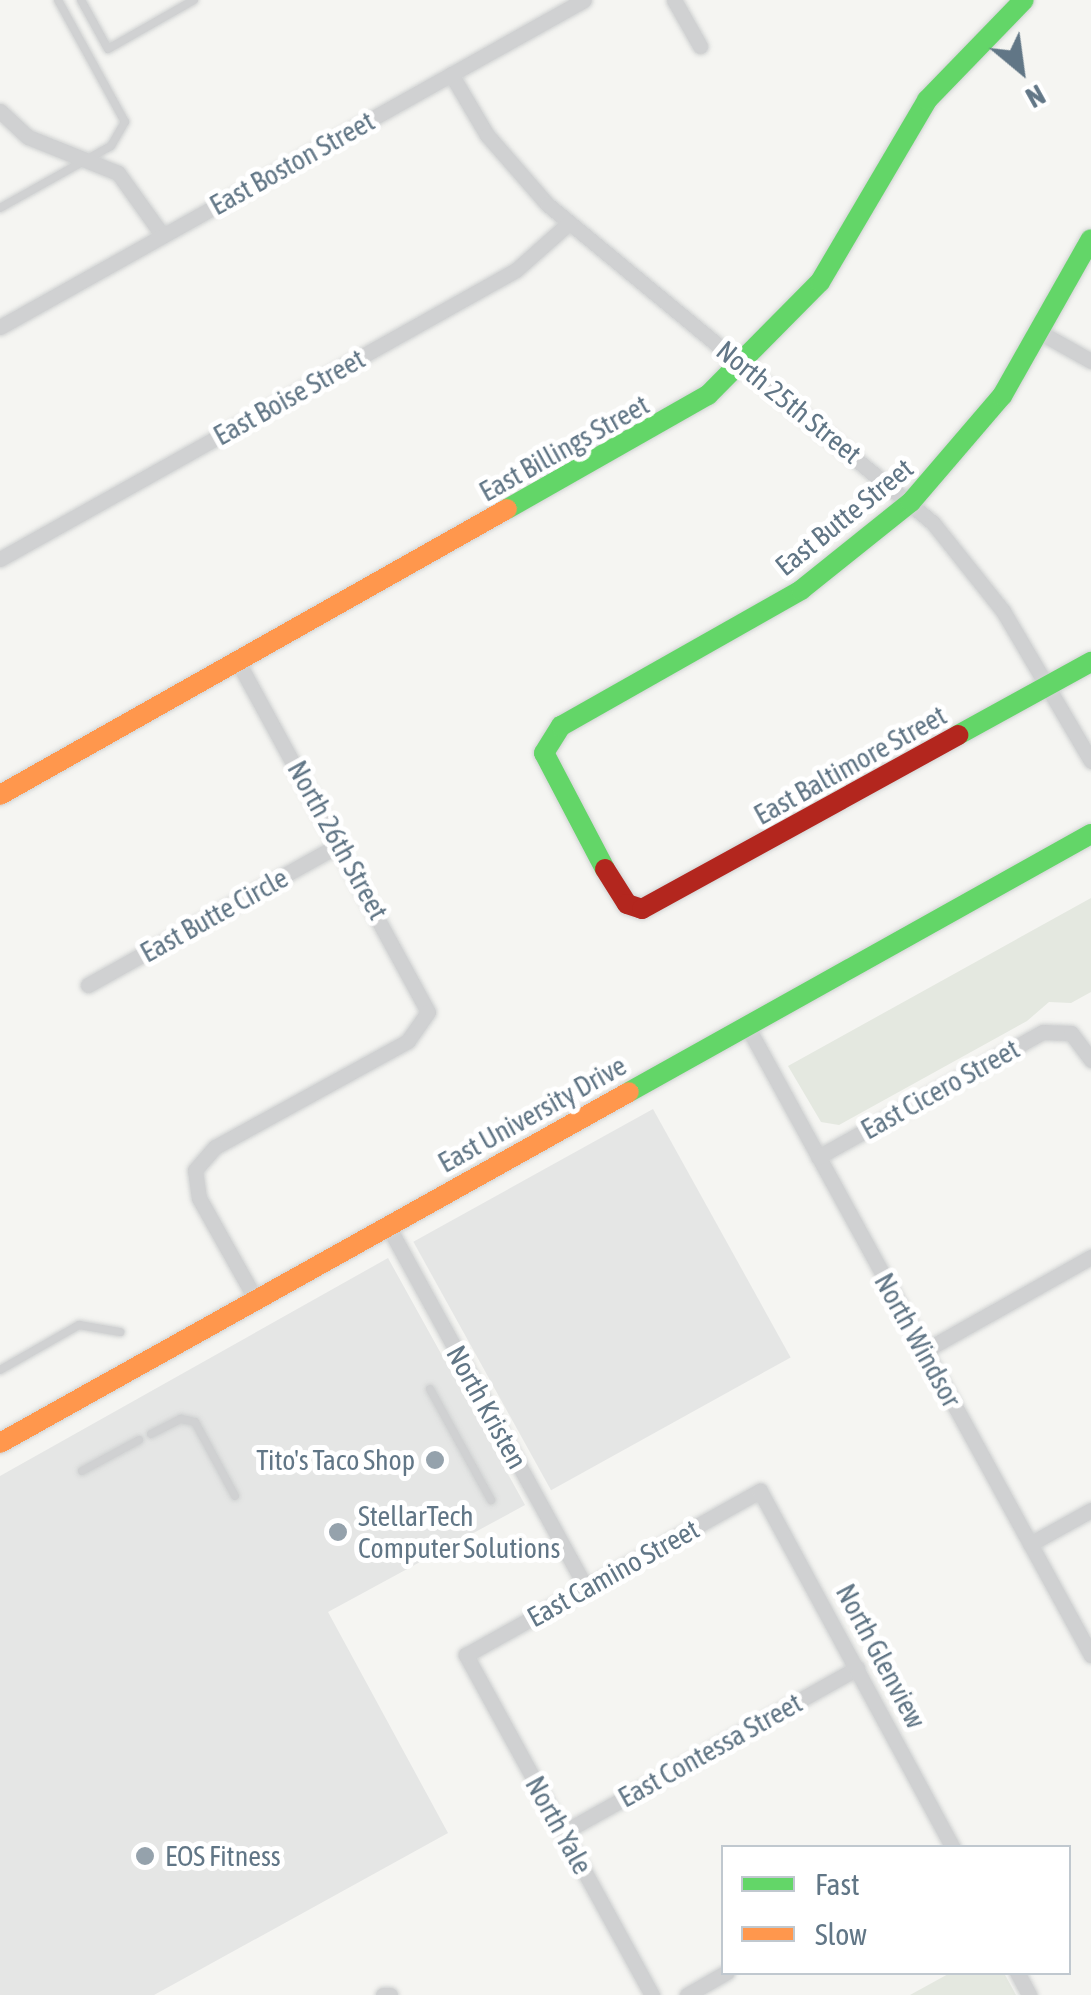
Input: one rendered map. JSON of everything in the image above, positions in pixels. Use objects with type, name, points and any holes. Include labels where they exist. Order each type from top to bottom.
[{"type":"street","name":"East Boston Street","points":[[0,326],[584,0]]},
{"type":"street","points":[[674,0],[700,46]]},
{"type":"street","name":"East Billings Street","points":[[0,796],[660,427],[744,364],[849,240],[928,100],[1024,0]]},
{"type":"street","name":"North 25th Street","points":[[452,74],[499,152],[569,223],[911,502],[986,587],[1091,761]]},
{"type":"street","points":[[0,111],[28,137],[92,157],[129,183],[163,236]]},
{"type":"street","name":"East Boise Street","points":[[0,559],[516,270],[569,223]]},
{"type":"street","name":"East Butte Street","points":[[634,908],[616,890],[549,769],[545,745],[562,726],[811,584],[911,502],[986,417],[1041,332],[1091,239]]},
{"type":"street","points":[[1041,332],[1091,361]]},
{"type":"street","name":"North 26th Street","points":[[238,662],[423,994],[427,1020],[408,1041],[215,1148],[195,1170],[198,1198],[256,1300]]},
{"type":"street","name":"East Baltimore Street","points":[[634,908],[658,904],[1091,662]]},
{"type":"street","name":"East University Drive","points":[[0,1443],[1091,834]]},
{"type":"street","name":"East Butte Circle","points":[[88,985],[340,844]]},
{"type":"street","name":"North Windsor","points":[[746,1026],[1091,1655]]},
{"type":"street","name":"East Cicero Street","points":[[818,1157],[1036,1036],[1063,1029],[1091,1060]]},
{"type":"street","name":"North Kristen","points":[[388,1226],[586,1588]]},
{"type":"street","points":[[924,1351],[1091,1257]]},
{"type":"street","name":"East Camino Street","points":[[466,1655],[760,1491]]},
{"type":"street","name":"North Glenview","points":[[760,1491],[951,1845]]},
{"type":"street","points":[[1030,1544],[1091,1510]]},
{"type":"street","name":"North Yale","points":[[466,1655],[652,1995]]},
{"type":"street","name":"East Contessa Street","points":[[564,1832],[857,1668]]},
{"type":"street","points":[[687,1995],[722,1975]]},
{"type":"lane","points":[[0,208],[111,146],[125,122],[58,0]]},
{"type":"lane","points":[[80,0],[108,49],[194,0]]},
{"type":"lane","points":[[0,1370],[79,1326],[120,1332]]},
{"type":"lane","points":[[430,1390],[491,1500]]},
{"type":"lane","points":[[151,1434],[181,1419],[196,1422],[235,1496]]},
{"type":"lane","points":[[82,1471],[140,1440]]},
{"type":"shaded area","points":[[1091,898],[1091,992],[1071,1003],[1049,1002],[1027,1021],[839,1125],[821,1122],[788,1066]]},
{"type":"shaded area","points":[[653,1109],[791,1357],[551,1490],[413,1242]]},
{"type":"shaded area","points":[[388,1258],[525,1505],[328,1612],[448,1833],[154,1995],[0,1995],[0,1476]]},
{"type":"shaded area","points":[[946,1975],[1005,1975],[1016,1995],[910,1995]]},
{"type":"traffic: fast","points":[[507,509],[708,395],[820,282],[927,100],[1024,0]]},
{"type":"traffic: fast","points":[[605,869],[544,753],[561,726],[801,590],[911,502],[1002,396],[1091,239]]},
{"type":"traffic: fast","points":[[958,735],[1091,662]]},
{"type":"traffic: fast","points":[[629,1092],[1091,834]]},
{"type":"traffic: slow","points":[[0,795],[507,509]]},
{"type":"traffic: slow","points":[[0,1443],[629,1092]]},
{"type":"traffic: jam","points":[[605,869],[627,904],[642,909],[958,735]]},
{"type":"place","name":"Tito's Taco Shop","points":[[435,1460]]},
{"type":"place","name":"StellarTech Computer Solutions","points":[[338,1532]]},
{"type":"place","name":"EOS Fitness","points":[[145,1856]]}]
